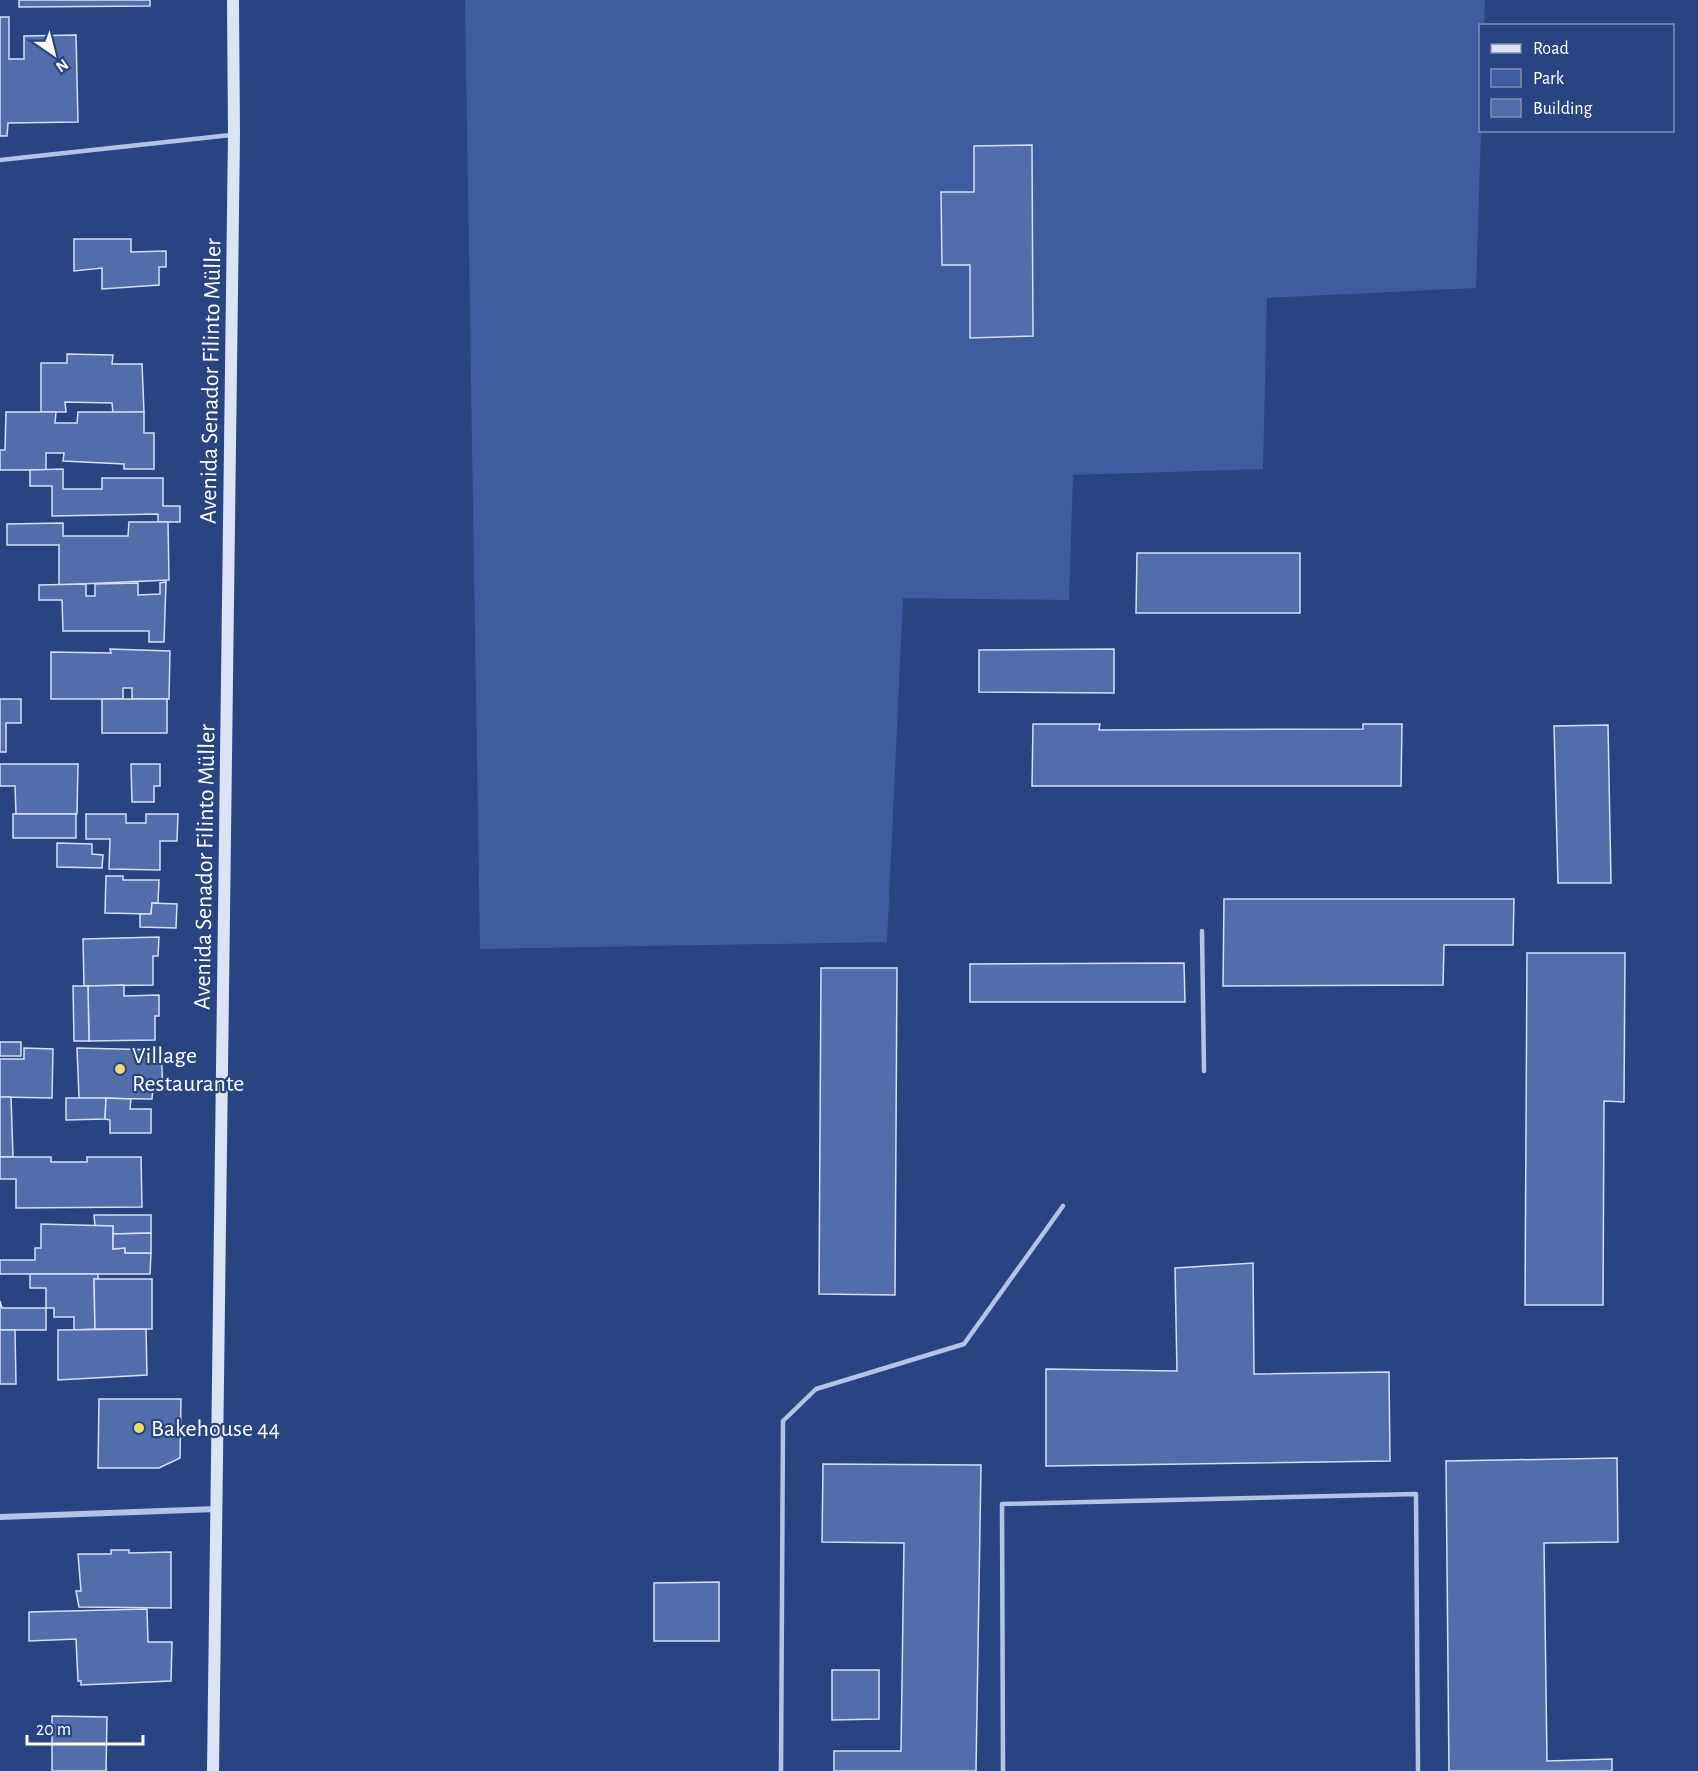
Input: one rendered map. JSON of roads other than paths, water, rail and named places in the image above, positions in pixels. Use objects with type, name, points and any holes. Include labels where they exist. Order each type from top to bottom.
[{"type":"street","name":"Avenida Senador Filinto Müller","points":[[213,1771],[234,134],[233,0]]},
{"type":"street","points":[[0,1517],[216,1509]]},
{"type":"lane","points":[[0,160],[234,134]]},
{"type":"lane","points":[[1202,931],[1203,1071]]},
{"type":"lane","points":[[781,1771],[783,1420],[816,1389],[964,1344],[1063,1206]]},
{"type":"lane","points":[[1003,1771],[1002,1504],[1416,1494],[1418,1771]]},
{"type":"place","name":"Village Restaurante","points":[[120,1069]]},
{"type":"place","name":"Bakehouse 44","points":[[139,1428]]}]
